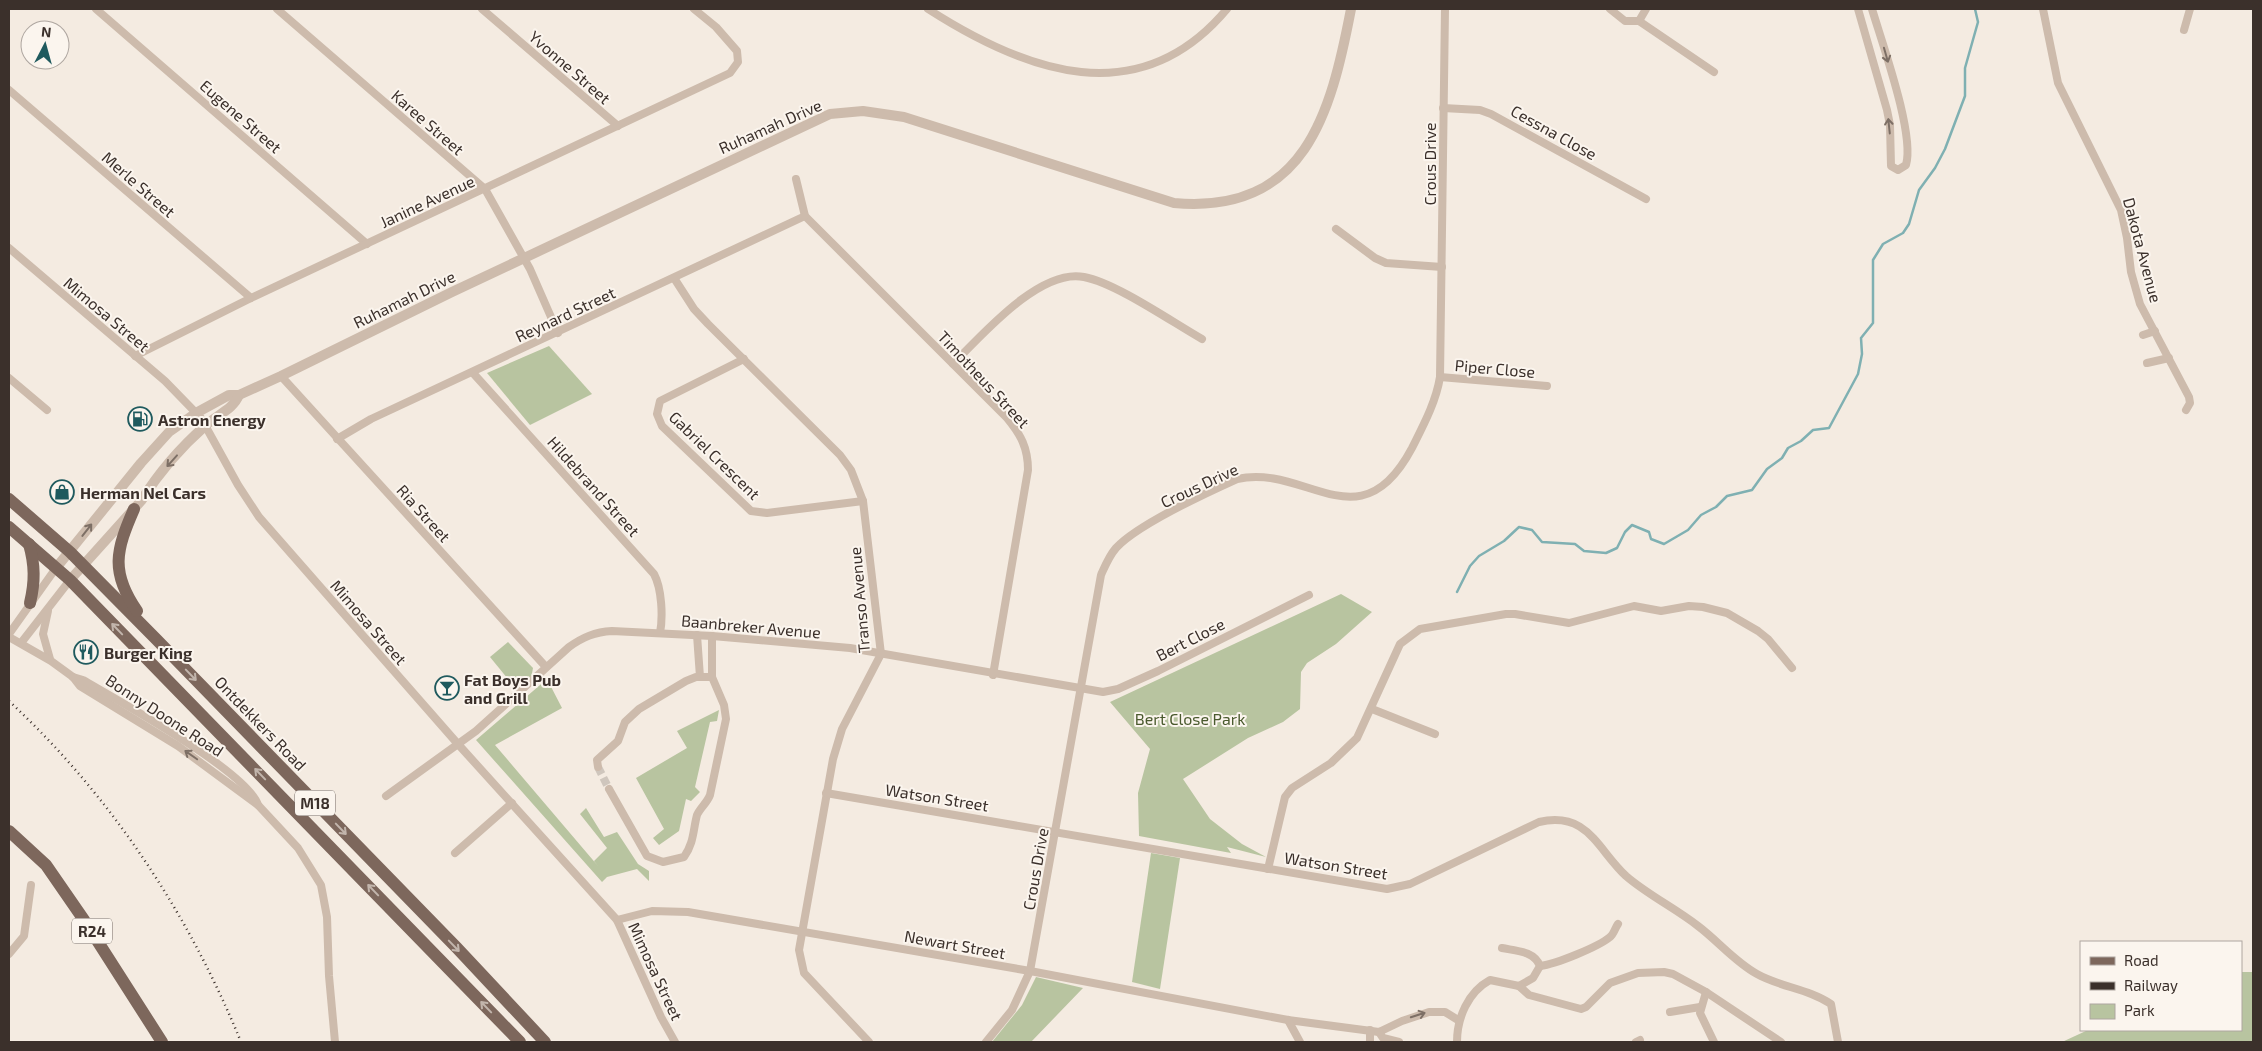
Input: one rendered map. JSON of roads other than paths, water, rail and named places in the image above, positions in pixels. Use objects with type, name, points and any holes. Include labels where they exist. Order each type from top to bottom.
[{"type":"main road","name":"Ontdekkers Road","points":[[9,500],[83,565],[450,941],[545,1042]]},
{"type":"main road","points":[[134,509],[118,547],[119,572],[128,597],[157,640]]},
{"type":"main road","name":"M18","points":[[9,527],[70,580],[520,1042]]},
{"type":"main road","points":[[29,544],[34,563],[35,577],[30,603]]},
{"type":"main road","name":"R24","points":[[10,835],[46,865],[84,920],[162,1042]]},
{"type":"street","name":"Eugene Street","points":[[96,9],[367,244]]},
{"type":"street","name":"Karee Street","points":[[277,9],[485,189],[523,259],[558,333]]},
{"type":"street","name":"Yvonne Street","points":[[482,9],[618,126]]},
{"type":"street","name":"Janine Avenue","points":[[135,356],[251,298],[730,73],[738,62],[737,51],[716,27],[694,9]]},
{"type":"street","points":[[928,9],[960,30],[1036,64],[1074,72],[1116,73],[1142,68],[1171,55],[1195,40],[1227,9]]},
{"type":"street","name":"Ruhamah Drive","points":[[9,636],[56,568],[141,463],[169,432],[196,413],[229,396],[239,395],[281,376],[810,122],[830,114],[846,111],[873,112],[913,120],[1174,203],[1199,205],[1235,199],[1269,183],[1301,157],[1309,145],[1331,95],[1343,51],[1351,9]]},
{"type":"street","name":"Crous Drive","points":[[986,1042],[1012,1010],[1030,971],[1101,575],[1111,554],[1123,541],[1175,510],[1226,484],[1246,477],[1267,478],[1336,495],[1350,496],[1360,496],[1383,485],[1397,472],[1406,458],[1436,396],[1440,377],[1445,9]]},
{"type":"street","points":[[1610,9],[1625,22],[1640,21],[1714,72]]},
{"type":"street","points":[[1640,21],[1646,9]]},
{"type":"street","points":[[1858,9],[1887,110],[1890,125],[1891,166],[1893,169],[1900,169],[1906,165],[1908,147],[1903,118],[1872,9]]},
{"type":"street","name":"Dakota Avenue","points":[[2044,9],[2058,83],[2121,210],[2131,272],[2140,304],[2189,397],[2190,406],[2186,410]]},
{"type":"street","points":[[2184,30],[2190,9]]},
{"type":"street","name":"Merle Street","points":[[9,90],[251,298]]},
{"type":"street","name":"Cessna Close","points":[[1443,108],[1480,110],[1491,114],[1646,198]]},
{"type":"street","points":[[796,179],[805,216]]},
{"type":"street","name":"Reynard Street","points":[[337,438],[371,419],[473,373],[805,216]]},
{"type":"street","name":"Timotheus Street","points":[[805,216],[1019,433],[1028,458],[1028,470],[993,675]]},
{"type":"street","points":[[1336,229],[1375,258],[1386,263],[1442,267]]},
{"type":"street","name":"Mimosa Street","points":[[9,248],[165,381],[196,413],[259,517],[457,743],[617,920],[661,1017],[675,1042]]},
{"type":"street","points":[[953,364],[990,328],[1038,287],[1065,277],[1084,277],[1104,283],[1202,339]]},
{"type":"street","name":"Transo Avenue","points":[[674,278],[694,309],[840,455],[851,470],[863,501],[881,654],[842,728],[826,793],[799,950],[804,973],[869,1042]]},
{"type":"street","points":[[2143,335],[2155,331]]},
{"type":"street","points":[[2147,363],[2169,358]]},
{"type":"street","name":"Gabriel Crescent","points":[[744,359],[660,401],[657,414],[662,426],[751,511],[767,513],[863,501]]},
{"type":"street","name":"Hildebrand Street","points":[[473,373],[654,574],[657,582],[662,622],[660,633]]},
{"type":"street","name":"Ria Street","points":[[281,376],[546,667]]},
{"type":"street","name":"Piper Close","points":[[1440,377],[1547,386]]},
{"type":"street","points":[[9,378],[47,410]]},
{"type":"street","name":"Ruhamah Drive","points":[[20,643],[70,580],[134,509],[150,486],[205,425],[235,403],[239,395]]},
{"type":"street","name":"Bert Close","points":[[1080,688],[1095,692],[1118,689],[1309,595]]},
{"type":"street","name":"Ruhamah Drive","points":[[51,661],[47,654],[43,625],[52,602]]},
{"type":"street","points":[[1268,869],[1276,829],[1288,792],[1344,752],[1357,738],[1372,709],[1394,654],[1400,644],[1410,634],[1432,626],[1469,622],[1506,614],[1569,623],[1634,606],[1661,611],[1689,606],[1703,607],[1727,614],[1752,627],[1768,639],[1792,668]]},
{"type":"street","name":"Baanbreker Avenue","points":[[386,796],[476,731],[575,643],[596,632],[697,635],[832,647],[1080,688]]},
{"type":"street","points":[[697,635],[700,677]]},
{"type":"street","name":"Bonny Doone Road","points":[[9,636],[51,661],[73,677],[83,680],[153,720],[198,750],[246,788],[254,796],[258,805],[298,848],[321,885],[326,909],[329,976],[335,1042]]},
{"type":"street","points":[[609,789],[647,856],[663,862],[684,857],[692,843],[698,814],[707,803],[710,795],[726,719],[724,706],[712,677],[712,636]]},
{"type":"street","points":[[598,767],[597,760],[618,741],[627,719],[639,708],[686,681],[700,677],[712,677]]},
{"type":"street","points":[[1372,709],[1435,734]]},
{"type":"street","name":"Watson Street","points":[[826,793],[1056,831],[1370,887],[1399,888],[1539,822],[1553,820],[1568,822],[1584,828],[1626,875],[1697,925],[1756,973],[1774,982],[1823,998],[1831,1004],[1838,1042]]},
{"type":"street","points":[[455,854],[512,803]]},
{"type":"street","points":[[9,954],[24,936],[31,885]]},
{"type":"street","name":"Newart Street","points":[[617,920],[640,913],[667,910],[1030,971],[1288,1020],[1374,1031]]},
{"type":"street","points":[[1519,986],[1533,978],[1540,966],[1554,963],[1605,940],[1612,934],[1618,924]]},
{"type":"street","points":[[1502,948],[1534,956],[1540,966]]},
{"type":"street","points":[[1457,1042],[1458,1020],[1475,992],[1485,983],[1495,980],[1519,986],[1530,995],[1575,1009],[1586,1007],[1610,983],[1648,971],[1673,974],[1706,992],[1781,1042]]},
{"type":"street","points":[[1706,992],[1700,1007],[1701,1018],[1714,1042]]},
{"type":"street","points":[[1670,1012],[1700,1007]]},
{"type":"street","points":[[1374,1031],[1434,1011],[1445,1012],[1458,1020]]},
{"type":"street","points":[[1288,1020],[1300,1042]]},
{"type":"street","points":[[1370,1042],[1374,1031]]},
{"type":"street","points":[[1374,1031],[1383,1038],[1399,1042]]},
{"type":"waterway","points":[[1457,592],[1470,566],[1479,556],[1504,541],[1519,527],[1532,530],[1542,542],[1575,544],[1584,551],[1606,553],[1617,548],[1625,532],[1632,525],[1649,532],[1651,539],[1664,544],[1688,530],[1701,515],[1716,507],[1727,496],[1752,490],[1767,469],[1782,458],[1788,448],[1801,441],[1813,430],[1829,428],[1858,374],[1862,354],[1861,338],[1873,323],[1873,260],[1883,244],[1903,233],[1909,224],[1919,190],[1935,168],[1945,149],[1965,96],[1965,68],[1978,22],[1975,9]]},
{"type":"tunnel","points":[[598,767],[609,789]]},
{"type":"railway","points":[[9,701],[81,777],[114,817],[144,859],[197,948],[241,1042]]},
{"type":"place","name":"Astron Energy","points":[[140,419]]},
{"type":"place","name":"Herman Nel Cars","points":[[62,492]]},
{"type":"place","name":"Burger King","points":[[86,652]]},
{"type":"place","name":"Fat Boys Pub and Grill","points":[[447,688]]},
{"type":"park label","name":"Bert Close Park","points":[[1190,718]]}]
